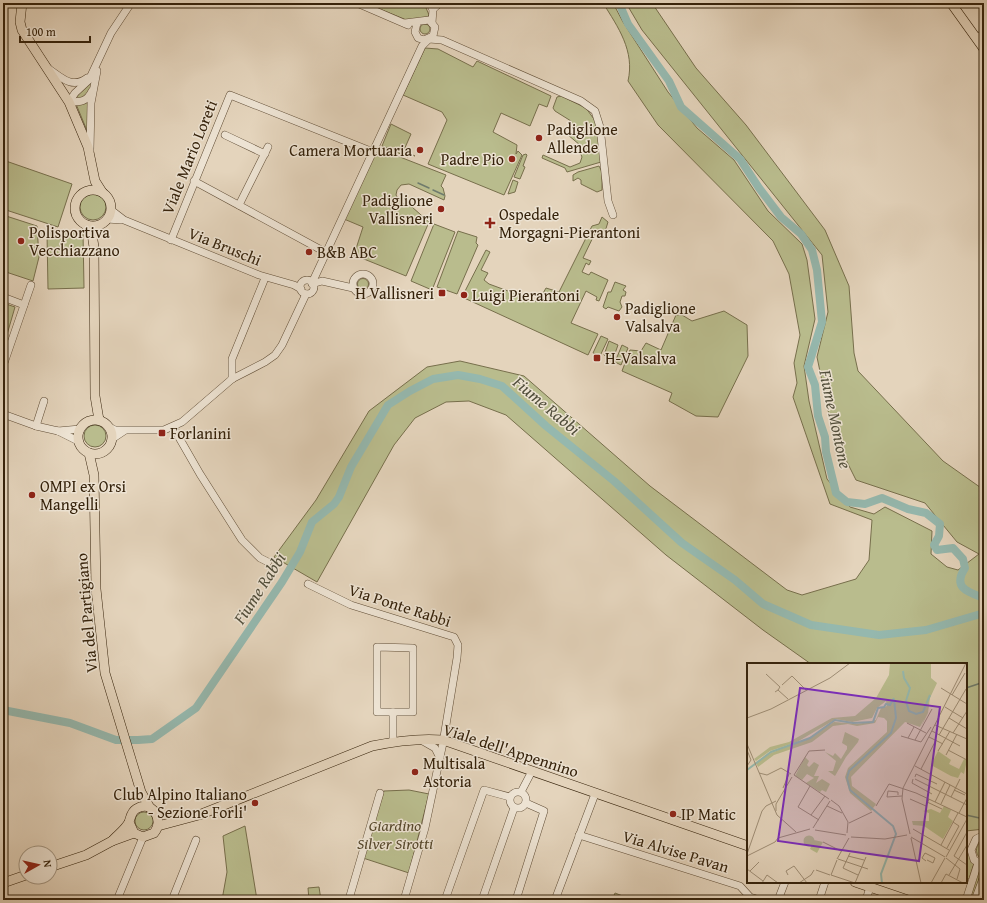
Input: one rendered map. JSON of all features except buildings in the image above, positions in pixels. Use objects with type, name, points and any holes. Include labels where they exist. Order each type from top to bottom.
[{"type":"main road","points":[[22,3],[20,22],[22,30],[69,102],[90,154],[95,181],[109,200],[111,210],[107,219],[99,225],[86,225]]},
{"type":"main road","points":[[951,3],[984,49]]},
{"type":"main road","points":[[83,134],[89,175],[86,191]]},
{"type":"main road","points":[[99,420],[95,396],[94,255],[92,234],[86,225],[78,218],[74,208],[77,198],[86,191],[91,190],[102,192]]},
{"type":"main road","points":[[94,255],[99,225]]},
{"type":"main road","points":[[89,421],[99,420],[109,427],[112,439],[108,448],[100,454],[90,453],[82,449],[78,441],[80,430],[89,421],[95,396]]},
{"type":"main road","name":"Via del Partigiano","points":[[90,453],[94,474],[96,589],[105,673],[141,792],[150,808]]},
{"type":"main road","name":"Via del Partigiano","points":[[94,474],[100,454]]},
{"type":"main road","name":"Viale dell'Appennino","points":[[143,837],[154,833],[158,826],[199,815],[372,746],[393,741],[443,740],[747,846]]},
{"type":"main road","points":[[112,841],[129,822],[131,815],[136,809],[141,792]]},
{"type":"main road","points":[[136,809],[145,807],[150,808],[158,816],[174,821]]},
{"type":"main road","points":[[158,816],[158,826]]},
{"type":"main road","points":[[129,822],[134,833],[143,837]]},
{"type":"main road","points":[[58,864],[86,855],[112,841],[134,833]]},
{"type":"main road","points":[[3,883],[18,878]]},
{"type":"main road","points":[[858,883],[908,900]]},
{"type":"street","points":[[69,102],[75,93],[89,80],[99,62],[111,32],[131,3]]},
{"type":"street","points":[[357,3],[405,23],[416,26]]},
{"type":"street","points":[[430,22],[432,8],[440,3]]},
{"type":"street","points":[[109,427],[115,430],[164,430],[173,427],[188,418],[232,379],[268,360],[279,350],[306,286],[316,274],[373,152],[429,40],[435,27],[430,22],[422,20],[416,26],[416,35],[429,40],[580,100],[595,111],[600,127],[608,201],[613,215]]},
{"type":"street","points":[[978,40],[984,31]]},
{"type":"street","points":[[90,154],[90,113],[99,62]]},
{"type":"street","points":[[48,68],[71,83],[82,82],[93,72]]},
{"type":"street","points":[[69,102],[83,101],[89,97],[94,86]]},
{"type":"street","name":"Viale Mario Loreti","points":[[171,240],[228,97],[231,95],[373,152]]},
{"type":"street","points":[[225,135],[266,150],[239,205]]},
{"type":"street","points":[[194,181],[325,252]]},
{"type":"street","name":"Via Bruschi","points":[[111,210],[124,220],[265,278],[306,286]]},
{"type":"street","name":"Via Bruschi","points":[[107,219],[124,220]]},
{"type":"street","points":[[232,379],[232,359],[265,278]]},
{"type":"street","points":[[306,286],[325,282],[339,285],[353,285]]},
{"type":"street","points":[[3,366],[31,285]]},
{"type":"street","points":[[3,297],[24,305]]},
{"type":"street","points":[[231,367],[241,373]]},
{"type":"street","points":[[36,426],[44,401]]},
{"type":"street","points":[[3,414],[36,426],[58,431],[78,441]]},
{"type":"street","points":[[173,427],[200,474],[242,540],[260,558],[268,562]]},
{"type":"street","points":[[58,431],[80,430]]},
{"type":"street","points":[[112,439],[126,430]]},
{"type":"street","name":"Via Ponte Rabbi","points":[[308,584],[350,605],[454,637],[458,645],[457,658],[443,740]]},
{"type":"street","points":[[377,647],[413,648],[413,712],[393,712],[377,712],[377,647]]},
{"type":"street","points":[[393,712],[393,741]]},
{"type":"street","points":[[421,740],[435,748],[440,758]]},
{"type":"street","points":[[404,900],[425,828],[443,740]]},
{"type":"street","points":[[521,792],[532,771]]},
{"type":"street","points":[[445,900],[484,790],[510,798]]},
{"type":"street","points":[[514,808],[511,805],[510,798],[513,793],[521,792]]},
{"type":"street","points":[[521,792],[526,798],[526,803]]},
{"type":"street","points":[[350,900],[380,793]]},
{"type":"street","points":[[555,900],[595,794]]},
{"type":"street","points":[[514,808],[522,807],[526,803]]},
{"type":"street","points":[[516,900],[544,811],[526,803]]},
{"type":"street","points":[[482,900],[514,808]]},
{"type":"street","points":[[967,841],[976,839],[984,835]]},
{"type":"street","name":"Via Alvise Pavan","points":[[579,836],[740,886],[750,897],[760,900]]},
{"type":"street","points":[[117,900],[143,837]]},
{"type":"street","points":[[966,900],[981,864],[974,860],[968,848],[976,839]]},
{"type":"street","points":[[172,900],[196,840]]},
{"type":"street","points":[[975,900],[984,876]]},
{"type":"street","points":[[778,900],[785,883]]},
{"type":"street","points":[[819,900],[826,883]]},
{"type":"street","points":[[866,900],[870,887]]},
{"type":"green space","points":[[365,3],[424,3],[429,15],[427,17],[409,21]]},
{"type":"green space","points":[[603,3],[613,3],[623,22],[668,92],[697,128],[734,160],[768,211],[802,244],[807,260],[815,319],[804,366],[809,401],[827,479],[850,507],[874,514],[885,507],[932,531],[931,554],[947,567],[958,570],[979,554],[957,542],[925,503],[856,480],[833,434],[817,357],[828,312],[822,255],[642,30],[626,3],[652,3],[696,68],[746,125],[825,230],[849,286],[854,353],[858,371],[943,461],[984,490],[984,829],[967,831],[967,663],[810,663],[763,630],[666,555],[506,415],[469,401],[446,402],[415,418],[394,445],[317,582],[274,557],[316,500],[369,411],[427,367],[460,361],[524,376],[650,486],[787,590],[802,595],[856,579],[869,560],[872,520],[830,504],[793,397],[797,383],[794,363],[800,335],[789,274],[773,241],[658,125],[628,81],[630,70],[627,49],[614,21]]},
{"type":"green space","points":[[423,24],[427,24],[429,25],[429,33],[423,34],[420,31],[420,27]]},
{"type":"green space","points":[[425,48],[438,49],[473,67],[477,61],[551,96],[547,107],[539,104],[530,126],[501,113],[493,132],[517,145],[516,154],[518,151],[522,155],[504,195],[428,164],[447,120],[442,112],[403,95]]},
{"type":"green space","points":[[94,76],[92,86],[86,96],[74,100]]},
{"type":"green space","points":[[561,96],[586,108],[596,122],[601,162],[567,172],[565,168],[542,158],[543,155],[570,167],[580,163],[582,157],[580,145],[568,135],[571,121],[555,111],[553,108],[557,97]]},
{"type":"green space","points":[[90,98],[88,133],[76,104]]},
{"type":"green space","points":[[391,124],[411,134],[404,150],[415,156],[410,154],[408,157],[382,146]]},
{"type":"green space","points":[[377,148],[446,175],[441,186],[445,196],[444,200],[409,184],[401,185],[397,190],[396,195],[400,202],[412,207],[429,222],[406,276],[354,255],[363,227],[344,219]]},
{"type":"green space","points":[[523,155],[527,155],[523,166],[525,167],[520,179],[514,177]]},
{"type":"green space","points":[[3,160],[72,184],[58,227],[3,209]]},
{"type":"green space","points":[[599,166],[602,172],[602,190],[597,192],[581,184],[581,180],[578,178],[573,181],[573,175],[578,172]]},
{"type":"green space","points":[[513,180],[518,182],[515,192],[508,194]]},
{"type":"green space","points":[[93,194],[102,198],[106,207],[102,216],[93,220],[84,216],[80,207],[84,198]]},
{"type":"green space","name":"Polisportiva Vecchiazzano","points":[[3,215],[37,226],[39,257],[33,281],[3,271]]},
{"type":"green space","points":[[602,217],[608,222],[604,235],[596,231],[583,258],[591,261],[589,265],[586,263],[582,272],[589,275],[591,272],[608,280],[599,301],[596,300],[597,297],[586,291],[571,323],[598,334],[588,355],[462,297],[486,250],[490,252],[481,270],[488,273],[484,280],[489,284],[538,302],[546,288],[559,292],[592,226],[599,224]]},
{"type":"green space","points":[[434,224],[455,232],[432,290],[411,281]]},
{"type":"green space","points":[[458,231],[477,237],[476,243],[478,245],[457,294],[437,287]]},
{"type":"green space","points":[[83,232],[84,288],[48,289],[47,233]]},
{"type":"green space","points":[[363,278],[367,280],[369,284],[367,288],[363,290],[359,288],[357,284],[359,280]]},
{"type":"green space","points":[[615,282],[626,286],[623,290],[626,292],[625,296],[622,296],[620,302],[622,307],[619,311],[608,307],[606,309],[603,307],[608,292],[611,292]]},
{"type":"green space","points":[[3,303],[15,307],[6,338],[3,337]]},
{"type":"green space","points":[[724,311],[747,325],[748,356],[718,417],[696,416],[669,401],[672,393],[622,371],[630,350],[641,351],[646,343],[661,350],[676,315],[682,315],[692,321]]},
{"type":"green space","points":[[601,336],[608,339],[600,356],[593,353]]},
{"type":"green space","points":[[609,341],[618,345],[613,359],[604,355]]},
{"type":"green space","points":[[622,345],[628,348],[621,365],[615,362]]},
{"type":"green space","points":[[91,425],[99,425],[106,432],[106,440],[99,447],[91,447],[84,440],[84,432]]},
{"type":"green space","name":"Giardino Silver Sirotti","points":[[409,790],[429,794],[409,873],[363,858],[384,791]]},
{"type":"green space","points":[[140,812],[148,812],[153,817],[151,828],[148,830],[140,830],[135,825],[135,817]]},
{"type":"green space","points":[[245,826],[257,900],[222,900],[227,872],[223,836]]},
{"type":"green space","points":[[984,840],[984,861],[978,856],[976,850],[978,844]]},
{"type":"green space","points":[[967,851],[974,863],[969,879],[967,878]]},
{"type":"green space","points":[[980,866],[983,867],[972,900],[969,900]]},
{"type":"green space","points":[[319,887],[321,900],[309,900],[308,888]]},
{"type":"green space","points":[[615,893],[633,900],[612,900]]},
{"type":"waterway","name":"Fiume Montone","points":[[619,3],[628,24],[669,81],[681,107],[740,159],[759,188],[781,217],[801,234],[812,250],[817,270],[822,322],[808,367],[815,385],[818,416],[825,437],[826,452],[836,493],[847,502],[865,504],[882,498],[908,509],[926,513],[940,524],[939,536],[934,545],[937,550],[953,548],[963,559],[965,568],[961,575],[961,585],[972,594],[984,598]]},
{"type":"waterway","points":[[418,183],[429,188]]},
{"type":"waterway","points":[[433,190],[444,195]]},
{"type":"waterway","name":"Fiume Rabbi","points":[[3,710],[70,723],[116,740],[138,740],[152,739],[196,708],[282,582],[300,552],[312,522],[334,504],[339,497],[351,467],[388,405],[433,379],[458,375],[480,379],[502,386],[546,426],[614,481],[682,543],[735,580],[763,604],[811,625],[879,635],[926,630],[984,613]]},
{"type":"waterway","points":[[967,688],[984,682]]},
{"type":"waterway","points":[[967,815],[984,819]]},
{"type":"place","name":"Padiglione Allende","points":[[539,138]]},
{"type":"place","name":"Camera Mortuaria","points":[[420,150]]},
{"type":"place","name":"Padre Pio","points":[[512,159]]},
{"type":"place","name":"Padiglione Vallisneri","points":[[441,209]]},
{"type":"place","name":"Ospedale Morgagni-Pierantoni","points":[[490,223]]},
{"type":"place","name":"Polisportiva Vecchiazzano","points":[[21,241]]},
{"type":"place","name":"B&B ABC","points":[[309,252]]},
{"type":"place","name":"H Vallisneri","points":[[442,293]]},
{"type":"place","name":"Luigi Pierantoni","points":[[464,295]]},
{"type":"place","name":"Padiglione Valsalva","points":[[617,317]]},
{"type":"place","name":"H-Valsalva","points":[[597,358]]},
{"type":"place","name":"Forlanini","points":[[162,433]]},
{"type":"place","name":"OMPI ex Orsi Mangelli","points":[[32,495]]},
{"type":"place","name":"Multisala Astoria","points":[[415,772]]},
{"type":"place","name":"Club Alpino Italiano - Sezione Forli'","points":[[255,803]]},
{"type":"place","name":"IP Matic","points":[[673,814]]}]
